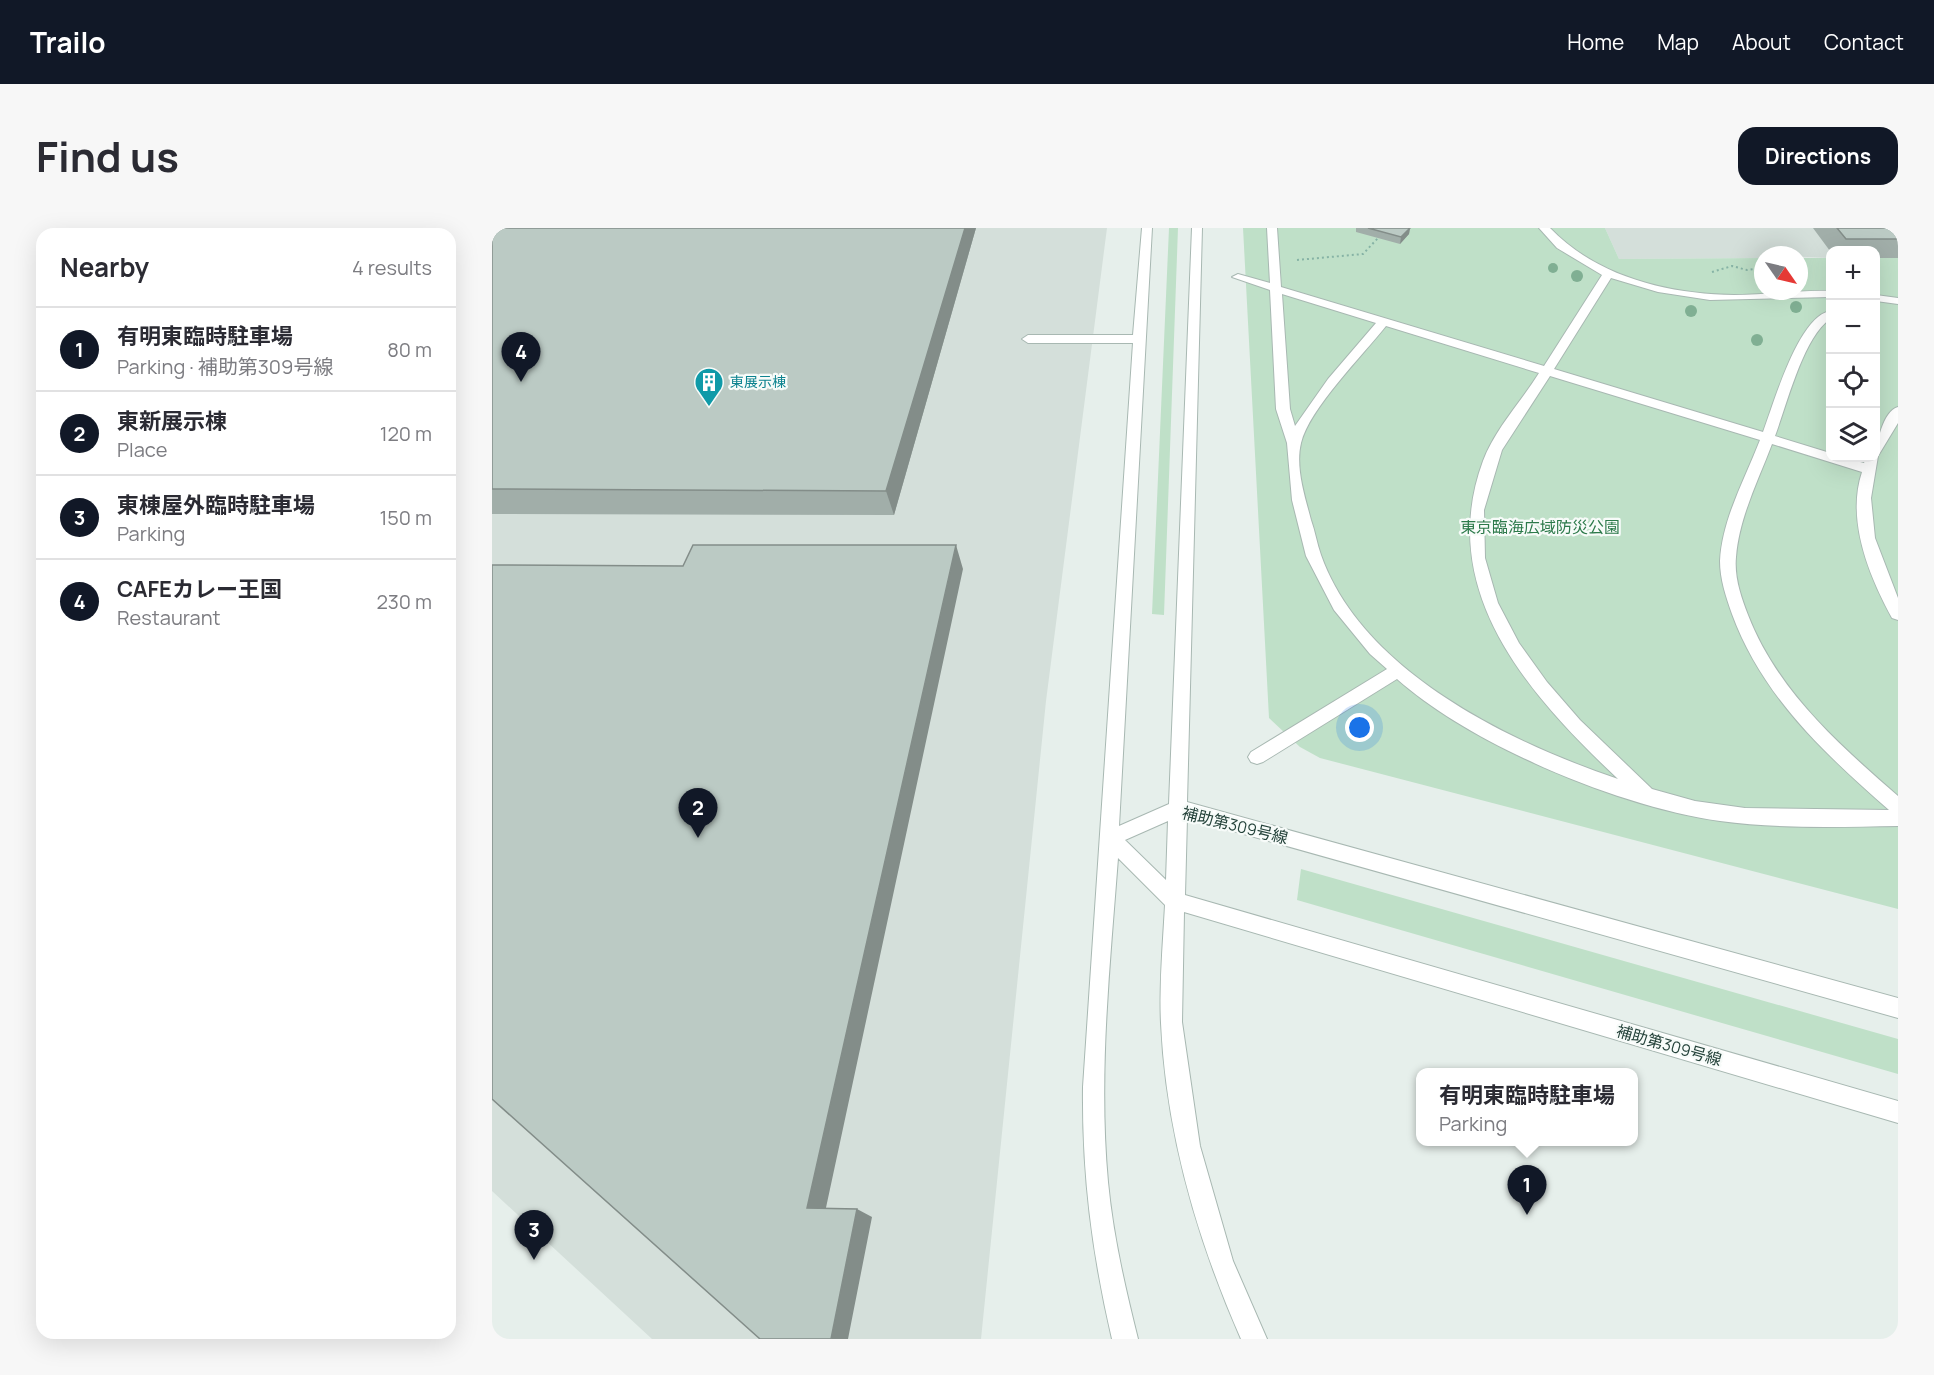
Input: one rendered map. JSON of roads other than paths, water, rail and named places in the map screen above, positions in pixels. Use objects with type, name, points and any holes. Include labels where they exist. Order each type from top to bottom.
[{"type":"street","points":[[1125,1339],[1102,1233],[1096,1178],[1094,1096],[1138,339],[1147,228]]},
{"type":"street","points":[[1197,228],[1180,808],[1173,900],[1171,1022],[1176,1087],[1186,1144],[1204,1213],[1254,1339]]},
{"type":"street","points":[[1272,228],[1278,289],[1283,410],[1294,443],[1301,519],[1320,573],[1353,624],[1398,670],[1467,720],[1500,739],[1581,774],[1648,795],[1693,808],[1740,816],[1790,819],[1898,818]]},
{"type":"street","points":[[1544,228],[1573,254],[1609,272],[1649,286],[1714,297],[1826,294]]},
{"type":"street","points":[[1609,272],[1501,440],[1483,481],[1476,523],[1479,568],[1493,611],[1520,660],[1536,682],[1578,730],[1648,795]]},
{"type":"street","points":[[1238,277],[1767,438],[1871,463],[1865,500],[1866,534],[1878,575],[1898,614]]},
{"type":"street","points":[[1880,299],[1898,301]]},
{"type":"street","points":[[1826,317],[1814,327],[1805,341],[1731,538],[1728,561],[1731,587],[1739,615],[1771,676],[1793,706],[1815,732],[1898,807]]},
{"type":"street","points":[[1294,443],[1308,415],[1383,322]]},
{"type":"street","points":[[1028,339],[1138,339]]},
{"type":"street","points":[[1880,443],[1898,411]]},
{"type":"street","points":[[1257,757],[1398,670]]},
{"type":"street","name":"補助第309号線","points":[[1898,1008],[1180,808],[1110,838],[1173,900],[1898,1112]]},
{"type":"place","name":"CAFEカレー王国","points":[[521,382]]},
{"type":"place","name":"東展示棟","points":[[709,408]]},
{"type":"place","name":"東新展示棟","points":[[698,838]]},
{"type":"place","name":"有明東臨時駐車場","points":[[1527,1215]]},
{"type":"place","name":"東棟屋外臨時駐車場","points":[[534,1260]]},
{"type":"park label","name":"東京臨海広域防災公園","points":[[1540,527]]}]
